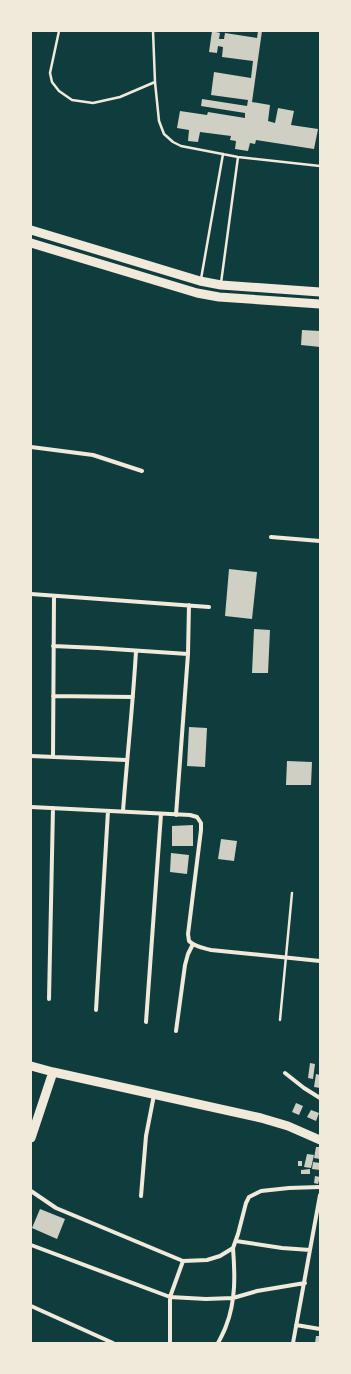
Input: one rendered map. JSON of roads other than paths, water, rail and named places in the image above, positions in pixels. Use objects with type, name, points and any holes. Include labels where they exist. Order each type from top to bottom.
[{"type":"main road","points":[[31,230],[200,281],[221,285],[320,292]]},
{"type":"main road","points":[[31,243],[197,293],[219,297],[320,304]]},
{"type":"main road","points":[[31,1066],[288,1126],[320,1140]]},
{"type":"main road","points":[[31,1138],[53,1072]]},
{"type":"street","points":[[31,447],[93,455],[142,471]]},
{"type":"street","points":[[271,537],[320,541]]},
{"type":"street","points":[[31,594],[209,607]]},
{"type":"street","points":[[53,757],[54,596]]},
{"type":"street","points":[[176,815],[188,654],[188,605]]},
{"type":"street","points":[[54,646],[188,654]]},
{"type":"street","points":[[123,811],[136,651]]},
{"type":"street","points":[[53,696],[133,697]]},
{"type":"street","points":[[31,756],[126,760]]},
{"type":"street","points":[[31,807],[123,811],[197,817],[201,823],[201,830],[188,934],[189,941],[193,944],[211,950],[320,961]]},
{"type":"street","points":[[49,999],[53,808]]},
{"type":"street","points":[[96,1010],[108,811]]},
{"type":"street","points":[[146,1022],[161,814]]},
{"type":"street","points":[[176,1031],[185,965],[193,944]]},
{"type":"street","points":[[285,1073],[320,1098]]},
{"type":"street","points":[[141,1196],[146,1136],[154,1094]]},
{"type":"street","points":[[218,1343],[226,1327],[233,1298],[235,1275],[233,1248],[249,1197],[261,1192],[289,1188],[320,1187]]},
{"type":"street","points":[[31,1191],[56,1208],[183,1261],[207,1260],[220,1256],[233,1248]]},
{"type":"street","points":[[293,1343],[320,1195]]},
{"type":"street","points":[[236,1241],[282,1248],[310,1250]]},
{"type":"street","points":[[31,1245],[170,1297],[206,1299],[233,1298],[257,1291],[305,1283]]},
{"type":"street","points":[[170,1343],[170,1297],[183,1261]]},
{"type":"street","points":[[31,1306],[113,1343]]},
{"type":"street","points":[[296,1325],[320,1329]]},
{"type":"street","points":[[100,1343],[102,1338]]},
{"type":"lane","points":[[59,31],[50,72],[52,82],[59,91],[72,100],[93,103],[120,97],[155,82]]},
{"type":"lane","points":[[153,31],[155,82],[159,121],[164,134],[173,142],[181,146],[238,157],[320,166]]},
{"type":"lane","points":[[200,281],[223,154]]},
{"type":"lane","points":[[221,285],[238,157]]},
{"type":"lane","points":[[280,1020],[292,893]]}]
